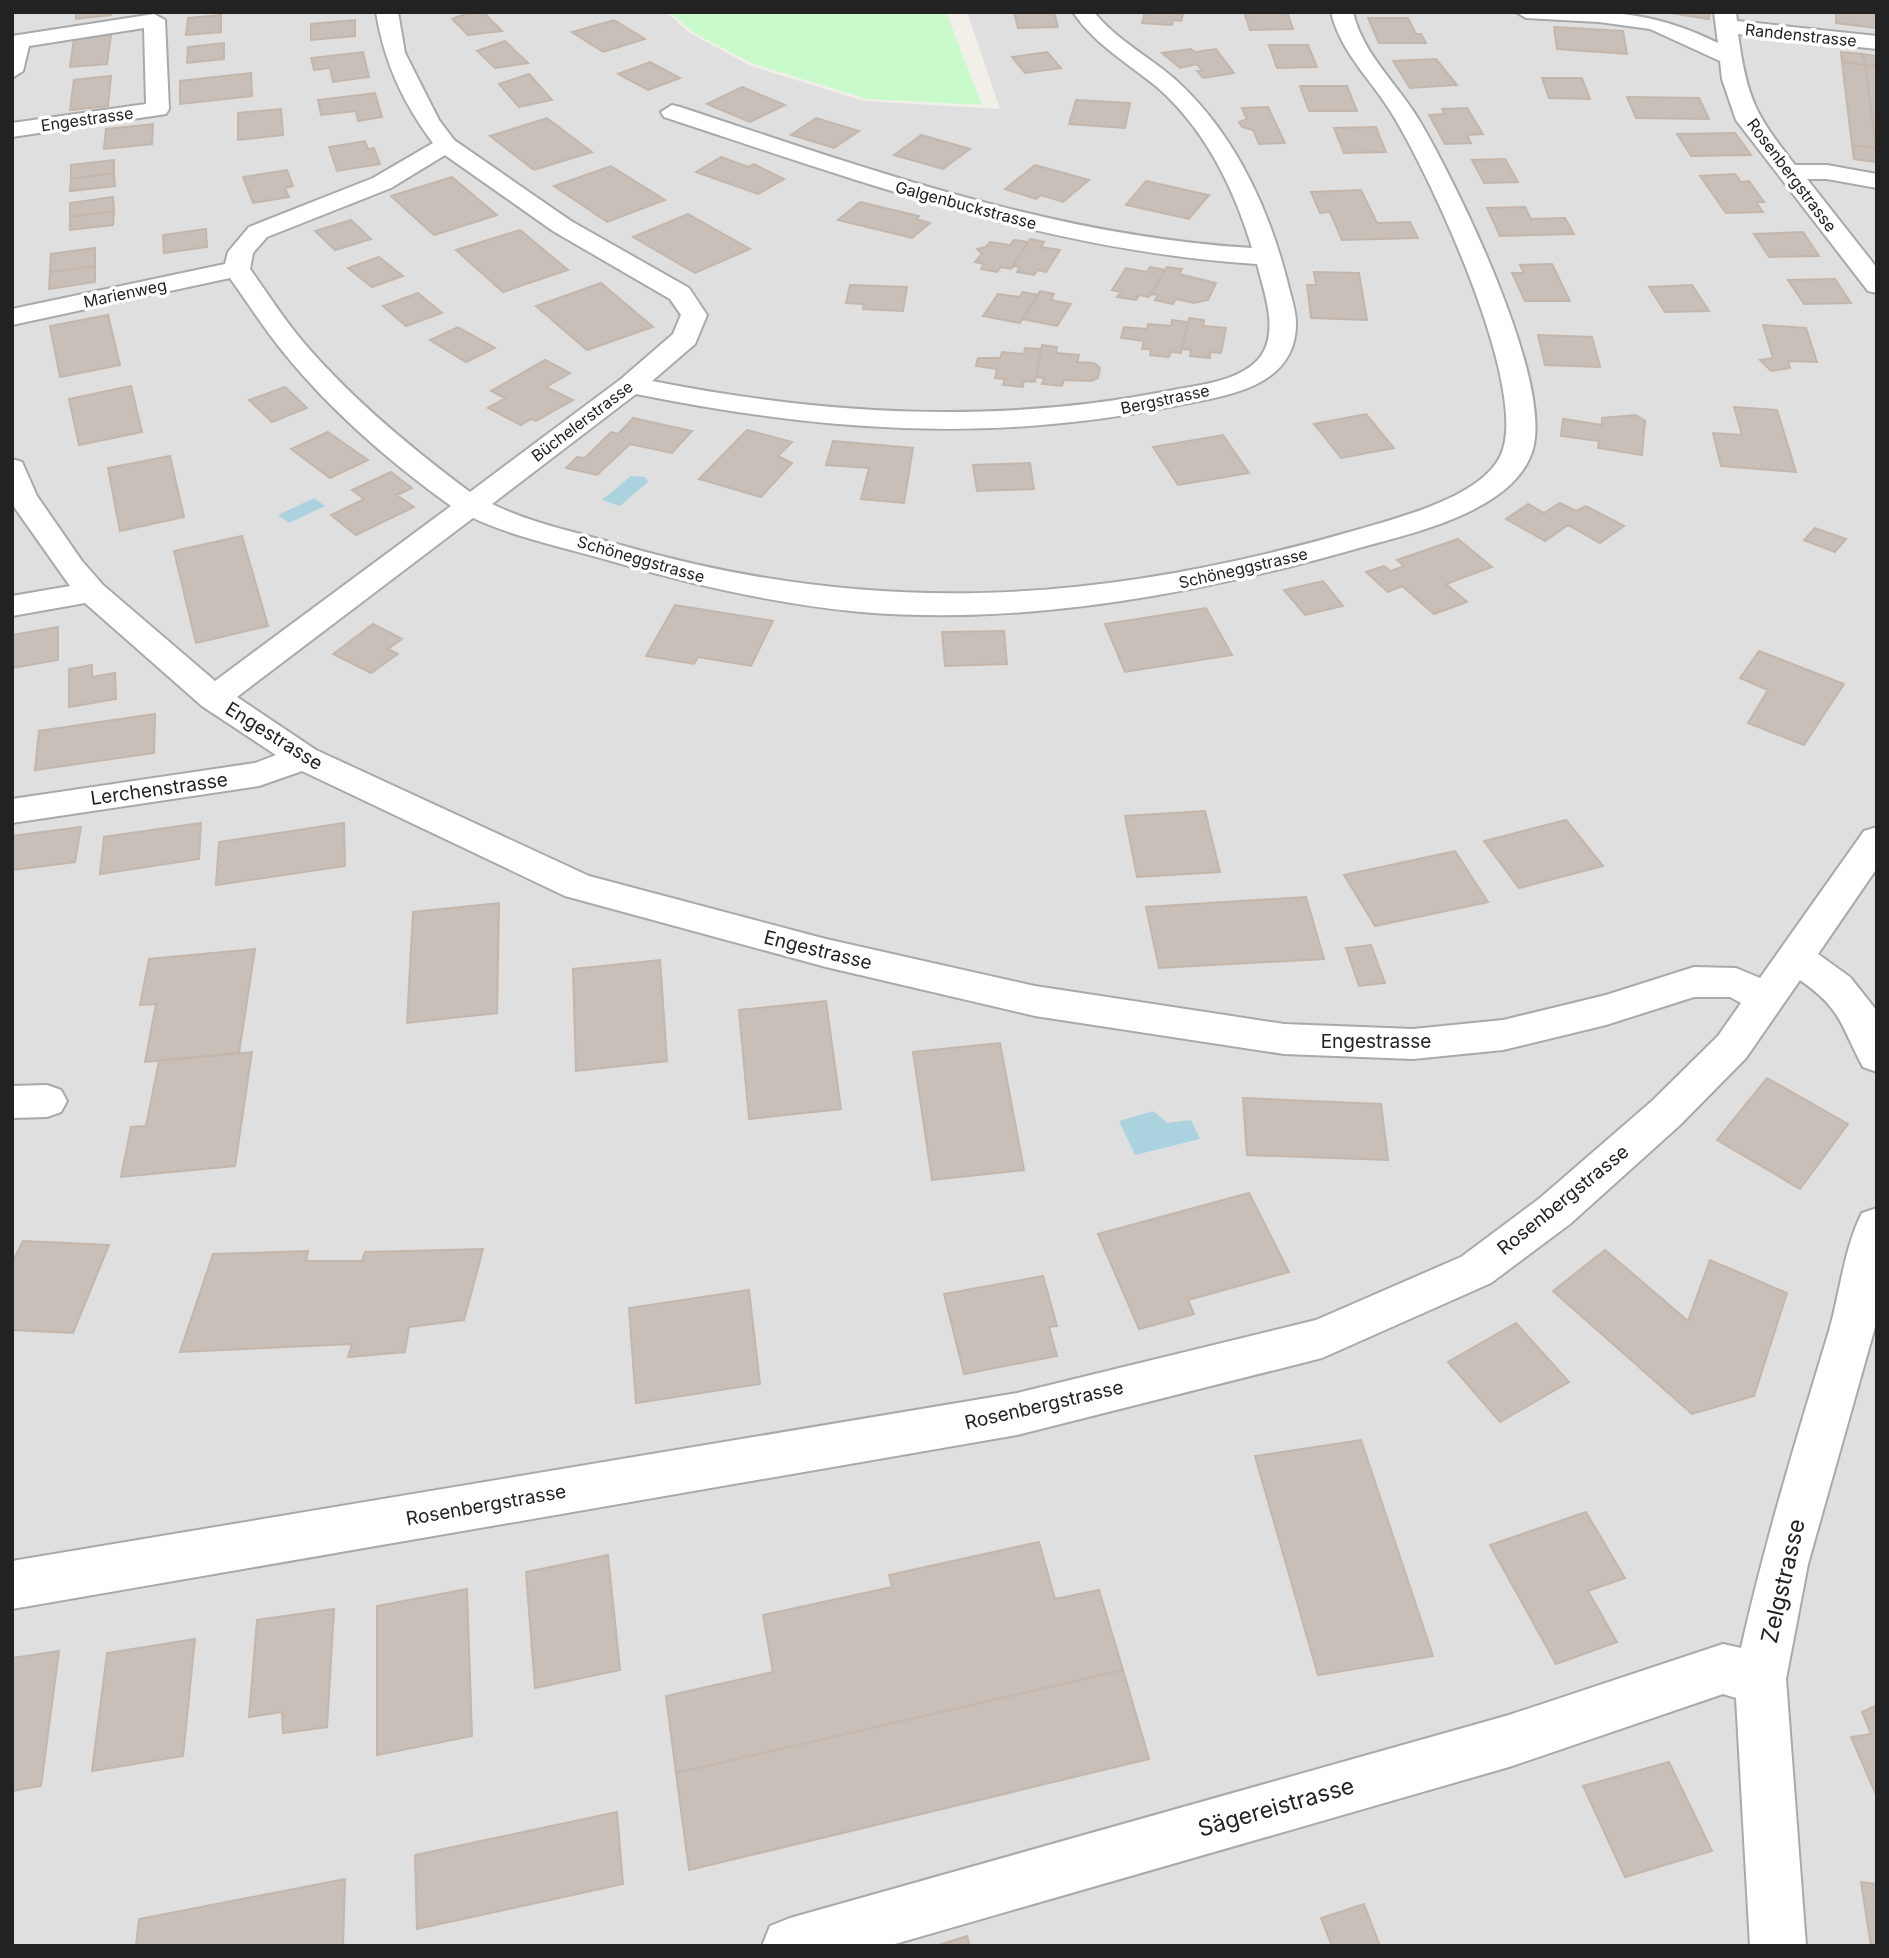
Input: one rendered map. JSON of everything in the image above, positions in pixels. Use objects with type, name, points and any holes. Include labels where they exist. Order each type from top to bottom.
[{"type":"street","points":[[237,269],[241,252],[258,232],[382,183],[446,145],[428,121],[394,53],[387,12]]},
{"type":"street","name":"Bergstrasse","points":[[631,385],[711,402],[783,412],[912,423],[958,424],[1134,408],[1226,386],[1267,370],[1280,352],[1283,320],[1269,257],[1250,204],[1226,159],[1200,121],[1171,88],[1083,12]]},
{"type":"street","name":"Schöneggstrasse","points":[[237,269],[293,348],[360,418],[469,504],[503,519],[681,573],[786,592],[899,604],[994,603],[1090,596],[1182,582],[1323,550],[1425,519],[1484,492],[1517,454],[1523,423],[1501,328],[1453,206],[1405,115],[1346,34],[1342,12]]},
{"type":"street","points":[[1526,12],[1637,21],[1673,30],[1702,47],[1730,57]]},
{"type":"street","name":"Rosenbergstrasse","points":[[1726,19],[1737,95],[1748,120],[1877,285]]},
{"type":"street","name":"Randenstrasse","points":[[1726,19],[1877,43]]},
{"type":"street","name":"Engestrasse","points":[[12,71],[19,41],[154,20],[158,109],[12,130]]},
{"type":"street","name":"Galgenbuckstrasse","points":[[672,112],[858,176],[983,211],[1163,251],[1269,257]]},
{"type":"street","name":"Büchelerstrasse","points":[[214,698],[631,385],[685,338],[694,315],[680,294],[562,226],[446,145]]},
{"type":"street","points":[[1789,173],[1827,172],[1877,181]]},
{"type":"street","name":"Marienweg","points":[[12,317],[237,269]]},
{"type":"street","name":"Engestrasse","points":[[12,468],[22,496],[71,568],[92,592],[214,698],[304,758],[578,887],[826,953],[1035,1001],[1284,1040],[1413,1044],[1503,1035],[1606,1010],[1694,982],[1735,983],[1766,999]]},
{"type":"street","points":[[12,606],[92,592]]},
{"type":"street","name":"Lerchenstrasse","points":[[12,811],[259,774],[304,758]]},
{"type":"street","name":"Rosenbergstrasse","points":[[12,1585],[1017,1414],[1322,1338],[1476,1270],[1555,1212],[1666,1113],[1732,1047],[1877,840]]},
{"type":"street","points":[[1795,958],[1827,977],[1844,992],[1868,1028],[1877,1056]]},
{"type":"street","name":"Zelgstrasse","points":[[1778,1946],[1760,1679],[1784,1564],[1863,1290],[1877,1226]]},
{"type":"street","name":"Sägereistrasse","points":[[790,1946],[1509,1741],[1723,1669],[1760,1679]]},
{"type":"shaded area","points":[[12,12],[666,12],[690,33],[751,66],[864,101],[1000,109],[967,12],[1877,12],[1877,1946],[12,1946]]},
{"type":"green space","points":[[670,12],[946,12],[982,105],[867,99],[754,64],[694,33]]},
{"type":"water","points":[[631,476],[645,477],[648,482],[620,506],[602,500]]},
{"type":"water","points":[[314,498],[325,506],[289,523],[278,515]]},
{"type":"water","points":[[1153,1111],[1167,1123],[1191,1120],[1200,1139],[1135,1155],[1119,1121]]},
{"type":"building","points":[[76,12],[111,12],[111,15],[76,19]]},
{"type":"building","points":[[470,12],[483,12],[502,31],[468,35],[452,19]]},
{"type":"building","points":[[1014,12],[1054,12],[1058,27],[1018,28]]},
{"type":"building","points":[[1145,12],[1184,12],[1181,21],[1173,20],[1172,25],[1142,23]]},
{"type":"building","points":[[1244,12],[1287,12],[1293,29],[1250,30]]},
{"type":"building","points":[[1664,12],[1710,12],[1709,19]]},
{"type":"building","points":[[1836,12],[1877,12],[1877,28],[1836,23]]},
{"type":"building","points":[[221,15],[221,32],[186,35],[188,18]]},
{"type":"building","points":[[1368,18],[1408,18],[1416,34],[1421,34],[1426,43],[1379,43]]},
{"type":"building","points":[[355,20],[355,36],[311,40],[311,24]]},
{"type":"building","points":[[614,20],[645,39],[603,52],[572,32]]},
{"type":"building","points":[[1554,27],[1623,31],[1627,54],[1557,49]]},
{"type":"building","points":[[111,35],[107,64],[70,67],[74,39]]},
{"type":"building","points":[[505,41],[528,63],[495,68],[477,51]]},
{"type":"building","points":[[224,43],[224,59],[187,63],[188,47]]},
{"type":"building","points":[[1269,45],[1308,45],[1317,67],[1277,68]]},
{"type":"building","points":[[1191,49],[1195,52],[1216,49],[1234,73],[1203,78],[1197,71],[1203,71],[1197,64],[1180,68],[1162,53]]},
{"type":"building","points":[[363,52],[369,77],[333,82],[330,68],[314,70],[311,58]]},
{"type":"building","points":[[1047,52],[1061,68],[1025,73],[1012,57]]},
{"type":"building","points":[[1841,52],[1863,54],[1865,65],[1842,62]]},
{"type":"building","points":[[1863,54],[1877,56],[1877,66],[1865,65]]},
{"type":"building","points":[[1436,59],[1457,85],[1410,88],[1393,61]]},
{"type":"building","points":[[650,62],[680,78],[648,90],[618,74]]},
{"type":"building","points":[[1842,62],[1865,65],[1876,148],[1852,145]]},
{"type":"building","points":[[1865,65],[1877,66],[1877,148],[1876,148]]},
{"type":"building","points":[[251,73],[252,96],[180,104],[180,81]]},
{"type":"building","points":[[529,74],[552,100],[519,107],[499,84]]},
{"type":"building","points":[[111,76],[108,106],[70,110],[74,80]]},
{"type":"building","points":[[1542,78],[1582,78],[1590,99],[1549,98]]},
{"type":"building","points":[[1300,86],[1347,86],[1357,111],[1309,111]]},
{"type":"building","points":[[742,87],[785,105],[750,122],[707,104]]},
{"type":"building","points":[[375,93],[382,117],[358,121],[356,111],[321,115],[318,100]]},
{"type":"building","points":[[1627,97],[1699,98],[1709,119],[1636,118]]},
{"type":"building","points":[[1076,100],[1130,103],[1125,128],[1069,124]]},
{"type":"building","points":[[1268,107],[1285,143],[1259,144],[1253,130],[1242,127],[1239,122],[1247,119],[1242,108]]},
{"type":"building","points":[[1467,108],[1483,134],[1467,135],[1471,143],[1445,144],[1429,115],[1445,114],[1442,109]]},
{"type":"building","points":[[281,109],[283,135],[238,140],[238,113]]},
{"type":"building","points":[[547,118],[592,152],[534,170],[490,136]]},
{"type":"building","points":[[816,118],[859,131],[834,148],[791,135]]},
{"type":"building","points":[[153,124],[152,144],[104,149],[106,129]]},
{"type":"building","points":[[1376,127],[1386,152],[1344,153],[1334,128]]},
{"type":"building","points":[[1735,133],[1751,155],[1691,156],[1677,134]]},
{"type":"building","points":[[921,135],[970,149],[943,169],[894,155]]},
{"type":"building","points":[[365,141],[368,149],[374,148],[380,164],[337,171],[329,147]]},
{"type":"building","points":[[1852,145],[1876,148],[1877,162],[1854,159]]},
{"type":"building","points":[[721,157],[748,167],[754,164],[784,179],[758,194],[696,172]]},
{"type":"building","points":[[1505,159],[1518,182],[1484,183],[1472,160]]},
{"type":"building","points":[[114,160],[114,173],[71,179],[71,165]]},
{"type":"building","points":[[1035,165],[1089,180],[1063,202],[1041,195],[1036,199],[1005,189]]},
{"type":"building","points":[[611,166],[665,200],[607,222],[554,186]]},
{"type":"building","points":[[287,170],[293,186],[285,188],[289,197],[253,203],[243,177]]},
{"type":"building","points":[[114,173],[115,186],[70,191],[71,179]]},
{"type":"building","points":[[1735,174],[1741,182],[1749,181],[1764,202],[1756,202],[1763,212],[1726,213],[1700,176]]},
{"type":"building","points":[[452,177],[497,215],[434,235],[391,196]]},
{"type":"building","points":[[1146,181],[1209,195],[1189,219],[1126,205]]},
{"type":"building","points":[[1361,190],[1377,223],[1410,222],[1418,238],[1342,240],[1330,212],[1320,213],[1311,192]]},
{"type":"building","points":[[113,197],[114,211],[70,217],[70,203]]},
{"type":"building","points":[[860,202],[919,216],[916,219],[930,223],[912,238],[838,220]]},
{"type":"building","points":[[1525,207],[1531,219],[1565,218],[1574,234],[1500,236],[1487,208]]},
{"type":"building","points":[[114,211],[113,225],[70,230],[70,217]]},
{"type":"building","points":[[688,214],[750,249],[695,273],[633,237]]},
{"type":"building","points":[[351,220],[371,239],[335,250],[315,231]]},
{"type":"building","points":[[206,229],[207,247],[164,253],[163,235]]},
{"type":"building","points":[[520,230],[568,270],[503,292],[456,250]]},
{"type":"building","points":[[1803,232],[1819,256],[1769,257],[1754,234]]},
{"type":"building","points":[[1030,239],[1044,242],[1041,247],[1060,250],[1046,272],[1038,270],[1034,275],[1017,272],[1020,267],[1013,266]]},
{"type":"building","points":[[1014,240],[1028,242],[1011,269],[1001,267],[997,272],[981,269],[984,264],[975,262],[982,254],[977,249],[986,247],[990,242],[1010,245]]},
{"type":"building","points":[[95,248],[95,266],[50,272],[51,254]]},
{"type":"building","points":[[379,257],[403,276],[372,287],[348,268]]},
{"type":"building","points":[[1552,264],[1570,301],[1525,301],[1512,273],[1524,273],[1520,265]]},
{"type":"building","points":[[95,266],[95,282],[49,289],[50,272]]},
{"type":"building","points":[[1150,267],[1165,270],[1149,297],[1139,295],[1136,300],[1117,297],[1121,292],[1112,290],[1126,268],[1147,272]]},
{"type":"building","points":[[1167,267],[1182,269],[1179,274],[1216,283],[1208,300],[1194,303],[1176,299],[1173,304],[1155,300],[1158,295],[1151,294]]},
{"type":"building","points":[[1314,272],[1359,273],[1367,320],[1311,318],[1307,285],[1316,285]]},
{"type":"building","points":[[1835,279],[1851,303],[1804,304],[1788,280]]},
{"type":"building","points":[[601,283],[653,327],[587,350],[536,306]]},
{"type":"building","points":[[850,285],[907,287],[903,311],[863,309],[864,304],[846,303]]},
{"type":"building","points":[[1692,285],[1709,311],[1665,312],[1649,287]]},
{"type":"building","points":[[1040,291],[1054,294],[1051,300],[1071,304],[1057,326],[1022,319]]},
{"type":"building","points":[[1023,292],[1038,295],[1020,323],[983,316],[998,294],[1019,297]]},
{"type":"building","points":[[418,293],[442,313],[406,326],[383,306]]},
{"type":"building","points":[[108,315],[120,365],[60,377],[50,326]]},
{"type":"building","points":[[1189,318],[1204,320],[1203,326],[1226,328],[1221,353],[1210,352],[1210,358],[1190,356],[1191,350],[1182,349]]},
{"type":"building","points":[[1172,320],[1188,322],[1181,353],[1171,352],[1169,357],[1150,355],[1151,349],[1142,349],[1144,341],[1121,338],[1124,327],[1147,329],[1148,324],[1171,326]]},
{"type":"building","points":[[1763,325],[1806,328],[1817,362],[1788,361],[1790,368],[1771,371],[1760,360],[1773,358]]},
{"type":"building","points":[[458,327],[495,348],[466,362],[430,340]]},
{"type":"building","points":[[1538,335],[1592,337],[1600,367],[1545,365]]},
{"type":"building","points":[[1042,345],[1057,347],[1056,353],[1079,355],[1077,362],[1094,363],[1100,368],[1098,378],[1091,381],[1064,380],[1062,386],[1042,384],[1044,378],[1036,377]]},
{"type":"building","points":[[1025,348],[1041,349],[1035,382],[1024,381],[1023,387],[1003,385],[1005,379],[995,378],[997,369],[976,366],[978,358],[1000,358],[1002,352],[1024,354]]},
{"type":"building","points":[[545,360],[570,373],[546,387],[573,400],[536,421],[531,419],[521,425],[488,408],[505,398],[491,391]]},
{"type":"building","points":[[131,386],[142,432],[79,445],[69,399]]},
{"type":"building","points":[[285,387],[307,408],[272,422],[249,400]]},
{"type":"building","points":[[1734,407],[1777,410],[1796,472],[1721,466],[1713,433],[1742,435]]},
{"type":"building","points":[[1366,414],[1394,448],[1341,458],[1314,424]]},
{"type":"building","points":[[1636,415],[1645,421],[1642,455],[1598,448],[1599,441],[1561,436],[1563,419],[1602,425],[1602,418]]},
{"type":"building","points":[[633,418],[692,431],[672,453],[630,444],[597,475],[566,468],[577,457],[585,458],[611,432],[618,434]]},
{"type":"building","points":[[747,430],[792,442],[778,456],[792,463],[761,497],[699,479]]},
{"type":"building","points":[[328,432],[368,460],[330,478],[291,449]]},
{"type":"building","points":[[1223,435],[1249,473],[1178,485],[1153,447]]},
{"type":"building","points":[[833,441],[913,448],[904,503],[861,499],[869,468],[826,465]]},
{"type":"building","points":[[170,456],[184,517],[120,531],[108,468]]},
{"type":"building","points":[[1030,463],[1034,489],[977,491],[973,465]]},
{"type":"building","points":[[391,472],[412,488],[397,495],[414,507],[356,535],[331,515],[364,499],[352,490]]},
{"type":"building","points":[[1560,503],[1576,511],[1586,506],[1624,526],[1600,543],[1568,525],[1545,541],[1506,519],[1528,504],[1544,513]]},
{"type":"building","points":[[1815,528],[1846,539],[1835,552],[1804,540]]},
{"type":"building","points":[[242,536],[268,626],[196,643],[174,551]]},
{"type":"building","points":[[1458,539],[1492,567],[1446,584],[1467,602],[1434,614],[1402,586],[1388,592],[1366,572],[1384,566],[1391,571],[1404,566],[1397,560]]},
{"type":"building","points":[[1323,581],[1343,606],[1305,615],[1284,590]]},
{"type":"building","points":[[675,605],[773,621],[751,666],[698,657],[694,664],[646,656]]},
{"type":"building","points":[[1206,608],[1232,655],[1125,672],[1105,624]]},
{"type":"building","points":[[373,624],[402,639],[388,649],[398,654],[371,673],[333,654]]},
{"type":"building","points":[[58,627],[58,660],[12,668],[12,635]]},
{"type":"building","points":[[1004,631],[1007,664],[945,666],[942,632]]},
{"type":"building","points":[[1759,651],[1844,684],[1804,745],[1748,723],[1768,690],[1740,678]]},
{"type":"building","points":[[92,665],[92,677],[115,673],[116,699],[69,707],[69,669]]},
{"type":"building","points":[[155,714],[154,753],[35,770],[39,731]]},
{"type":"building","points":[[1205,811],[1220,872],[1137,877],[1125,816]]},
{"type":"building","points":[[1566,820],[1603,866],[1519,888],[1484,841]]},
{"type":"building","points":[[201,823],[199,859],[100,874],[104,837]]},
{"type":"building","points":[[344,823],[345,866],[216,885],[219,842]]},
{"type":"building","points":[[81,827],[75,862],[12,870],[12,836]]},
{"type":"building","points":[[1455,851],[1488,902],[1375,926],[1344,875]]},
{"type":"building","points":[[1306,897],[1324,959],[1159,968],[1146,907]]},
{"type":"building","points":[[499,903],[497,1013],[407,1023],[413,912]]},
{"type":"building","points":[[1371,945],[1385,983],[1359,986],[1346,948]]},
{"type":"building","points":[[255,949],[239,1053],[145,1062],[156,1004],[140,1005],[149,959]]},
{"type":"building","points":[[660,960],[667,1061],[576,1071],[573,969]]},
{"type":"building","points":[[826,1001],[841,1109],[749,1119],[739,1010]]},
{"type":"building","points":[[1000,1043],[1024,1170],[932,1180],[913,1052]]},
{"type":"building","points":[[252,1052],[235,1166],[121,1177],[131,1127],[146,1126],[159,1061]]},
{"type":"building","points":[[1767,1078],[1848,1124],[1800,1189],[1717,1140]]},
{"type":"building","points":[[1243,1098],[1381,1104],[1388,1160],[1247,1155]]},
{"type":"building","points":[[1249,1193],[1289,1272],[1188,1300],[1194,1314],[1139,1329],[1098,1234]]},
{"type":"building","points":[[23,1241],[109,1245],[73,1333],[12,1330],[12,1263]]},
{"type":"building","points":[[483,1249],[464,1320],[409,1327],[405,1352],[348,1357],[352,1344],[180,1352],[213,1254],[308,1251],[306,1261],[362,1261],[365,1252]]},
{"type":"building","points":[[1605,1250],[1688,1321],[1710,1260],[1787,1293],[1754,1396],[1692,1414],[1553,1291]]},
{"type":"building","points":[[1043,1276],[1057,1326],[1049,1327],[1057,1356],[964,1374],[944,1294]]},
{"type":"building","points":[[749,1290],[760,1384],[636,1403],[629,1308]]},
{"type":"building","points":[[1516,1323],[1569,1382],[1500,1422],[1448,1362]]},
{"type":"building","points":[[1361,1440],[1433,1656],[1318,1675],[1255,1456]]},
{"type":"building","points":[[1586,1512],[1625,1578],[1588,1591],[1617,1642],[1556,1664],[1490,1545]]},
{"type":"building","points":[[1039,1542],[1055,1599],[1099,1590],[1123,1670],[676,1773],[666,1696],[773,1672],[763,1615],[892,1587],[889,1575]]},
{"type":"building","points":[[608,1555],[620,1670],[535,1688],[526,1572]]},
{"type":"building","points":[[467,1589],[472,1736],[377,1755],[377,1606]]},
{"type":"building","points":[[334,1609],[327,1727],[283,1733],[282,1712],[249,1717],[257,1620]]},
{"type":"building","points":[[195,1639],[183,1756],[92,1771],[107,1653]]},
{"type":"building","points":[[59,1651],[41,1786],[12,1791],[12,1658]]},
{"type":"building","points":[[1123,1670],[1149,1759],[689,1870],[676,1773]]},
{"type":"building","points":[[1877,1705],[1877,1797],[1851,1737],[1871,1734],[1862,1712]]},
{"type":"building","points":[[1669,1762],[1712,1851],[1625,1877],[1583,1786]]},
{"type":"building","points":[[617,1812],[623,1884],[417,1929],[415,1855]]},
{"type":"building","points":[[345,1879],[343,1946],[136,1946],[139,1919]]},
{"type":"building","points":[[1861,1882],[1877,1884],[1877,1946],[1871,1946]]},
{"type":"building","points":[[1364,1904],[1380,1946],[1332,1946],[1321,1918]]},
{"type":"building","points":[[967,1936],[970,1946],[936,1946]]}]
